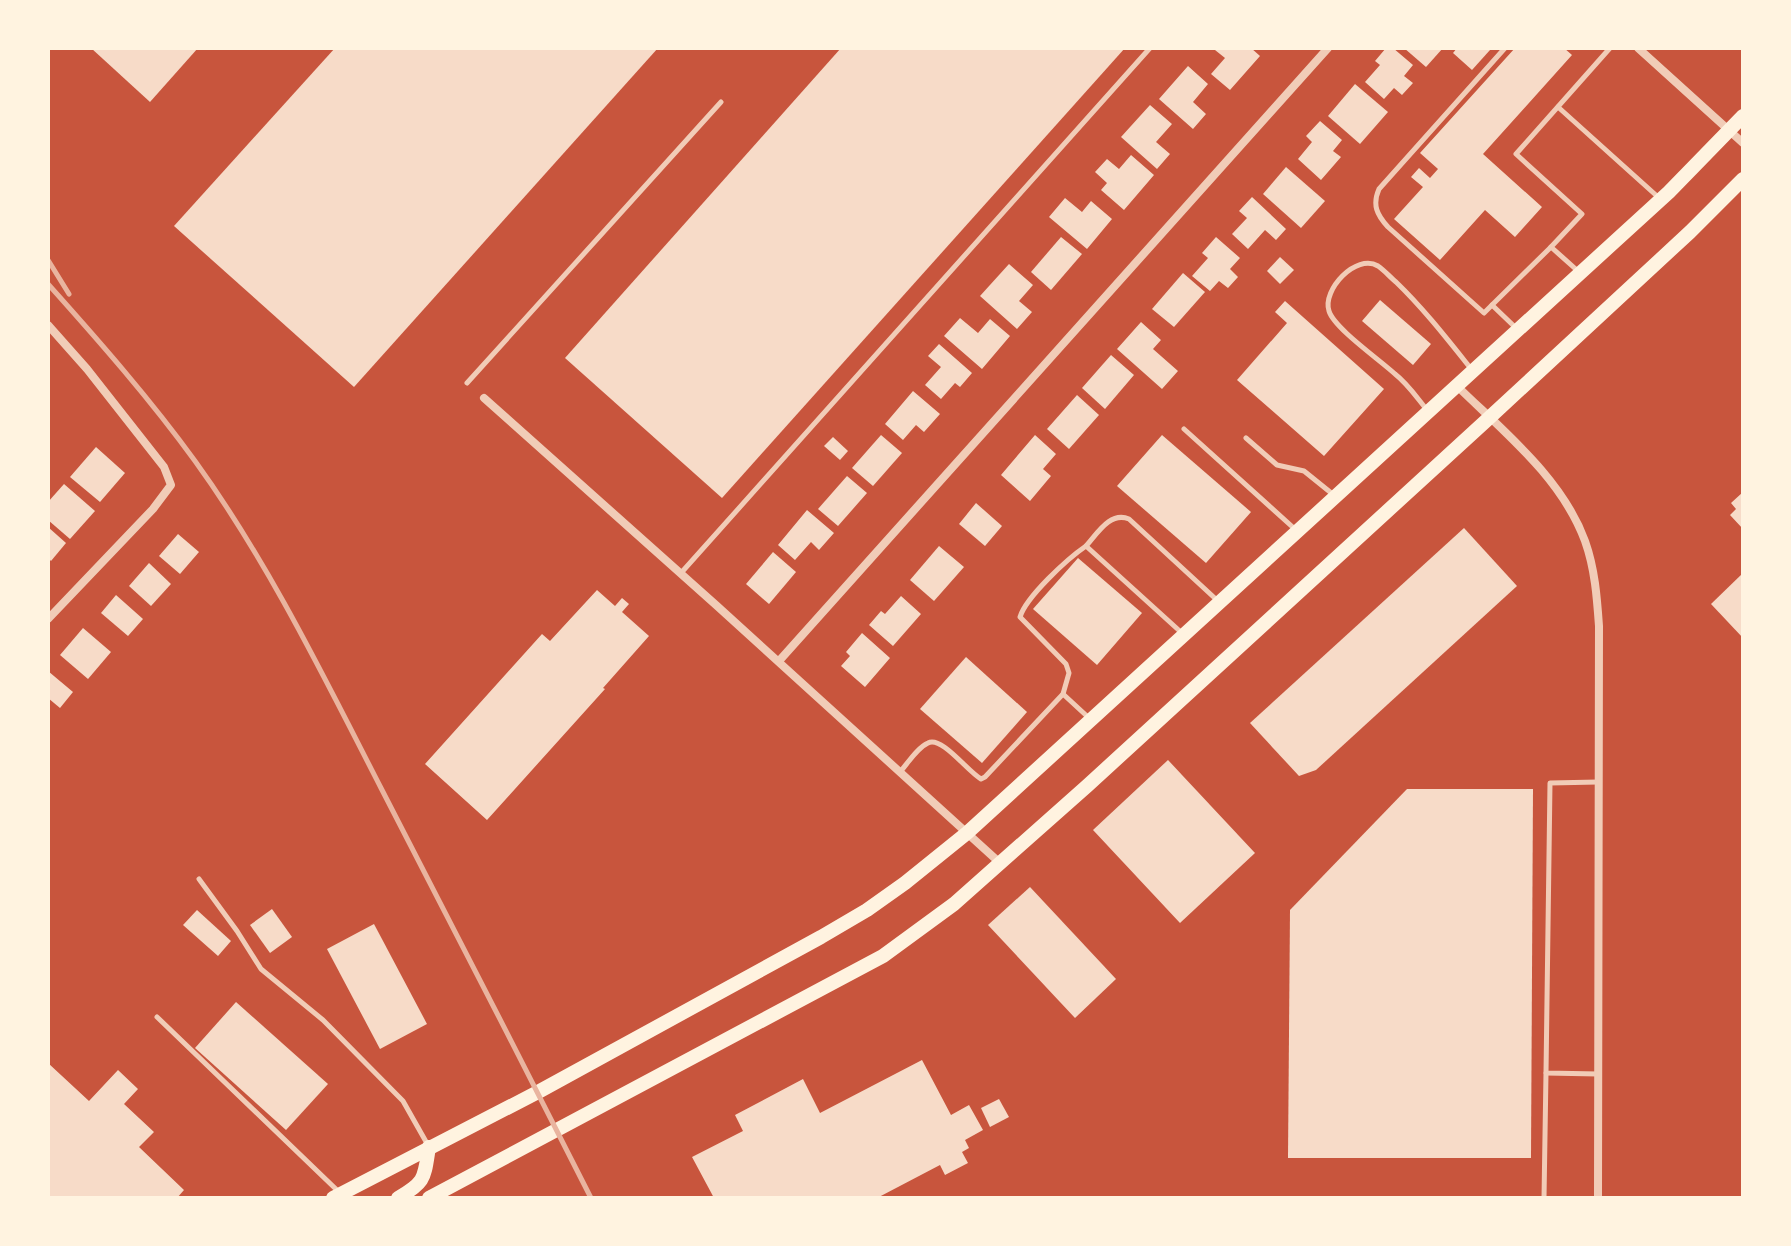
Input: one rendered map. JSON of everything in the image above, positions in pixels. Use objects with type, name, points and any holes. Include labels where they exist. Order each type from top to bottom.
[{"type":"main road","points":[[337,1196],[538,1092],[821,937],[905,883],[967,833],[1661,200],[1743,116]]},
{"type":"main road","points":[[429,1198],[883,956],[954,904],[1489,418],[1743,179]]},
{"type":"main road","points":[[398,1198],[422,1182],[429,1147]]},
{"type":"street","points":[[779,661],[1328,48]]},
{"type":"street","points":[[1638,48],[1743,143]]},
{"type":"street","points":[[48,619],[153,509],[171,485],[164,467],[87,369],[50,332]]},
{"type":"street","points":[[1457,386],[1557,489],[1576,522],[1589,556],[1596,591],[1599,626],[1598,1198]]},
{"type":"street","points":[[484,398],[1000,863]]},
{"type":"lane","points":[[681,573],[1150,48]]},
{"type":"lane","points":[[1505,48],[1379,189],[1375,198],[1379,217],[1388,227],[1484,313],[1582,214],[1516,154],[1610,48]]},
{"type":"lane","points":[[467,383],[721,102]]},
{"type":"lane","points":[[1558,107],[1661,200]]},
{"type":"lane","points":[[1551,247],[1580,273]]},
{"type":"lane","points":[[1428,411],[1398,376],[1335,322],[1328,310],[1329,296],[1340,278],[1355,266],[1367,262],[1378,266],[1435,324],[1473,371]]},
{"type":"lane","points":[[1492,305],[1517,330]]},
{"type":"lane","points":[[1184,429],[1298,531]]},
{"type":"lane","points":[[1246,438],[1277,465],[1304,471],[1336,496]]},
{"type":"lane","points":[[900,772],[926,743],[934,741],[941,743],[981,779],[1063,694],[1069,673],[1066,664],[1020,617],[1021,613],[1065,561],[1086,546],[1107,522],[1115,518],[1129,519],[1220,603]]},
{"type":"lane","points":[[1086,546],[1185,635]]},
{"type":"lane","points":[[1063,694],[1091,720]]},
{"type":"lane","points":[[1544,1198],[1550,783],[1598,782]]},
{"type":"lane","points":[[199,879],[261,969],[323,1020],[403,1101],[429,1147]]},
{"type":"lane","points":[[157,1017],[337,1196]]},
{"type":"lane","points":[[1546,1073],[1598,1074]]},
{"type":"building","points":[[91,48],[198,48],[150,102]]},
{"type":"building","points":[[335,48],[658,48],[354,387],[174,226]]},
{"type":"building","points":[[841,48],[1125,48],[722,498],[565,358]]},
{"type":"building","points":[[1251,48],[1260,56],[1230,90],[1211,74],[1225,58],[1215,50]]},
{"type":"building","points":[[1386,48],[1393,48],[1413,65],[1404,76],[1413,83],[1402,95],[1394,88],[1384,99],[1365,82],[1380,65],[1375,61]]},
{"type":"building","points":[[1404,48],[1443,48],[1426,67]]},
{"type":"building","points":[[1457,48],[1490,50],[1472,70],[1453,53]]},
{"type":"building","points":[[1515,48],[1564,48],[1572,55],[1483,154],[1542,207],[1515,237],[1485,210],[1440,260],[1394,219],[1423,187],[1411,177],[1419,168],[1430,178],[1438,169],[1420,153]]},
{"type":"building","points":[[1188,66],[1208,84],[1193,102],[1206,114],[1193,129],[1159,99]]},
{"type":"building","points":[[1355,84],[1388,112],[1360,144],[1328,116]]},
{"type":"building","points":[[1150,105],[1172,124],[1156,142],[1170,154],[1157,169],[1121,137]]},
{"type":"building","points":[[1320,121],[1342,140],[1333,151],[1341,157],[1321,180],[1298,159],[1312,142],[1306,136]]},
{"type":"building","points":[[1131,155],[1154,175],[1124,210],[1101,190],[1107,183],[1095,172],[1107,159],[1119,169]]},
{"type":"building","points":[[1286,167],[1325,201],[1301,228],[1263,194]]},
{"type":"building","points":[[1252,197],[1286,229],[1276,240],[1265,230],[1248,249],[1232,234],[1247,218],[1239,211]]},
{"type":"building","points":[[1065,198],[1082,212],[1091,201],[1112,219],[1087,249],[1049,217]]},
{"type":"building","points":[[1061,237],[1082,254],[1051,290],[1031,272]]},
{"type":"building","points":[[1216,237],[1240,258],[1230,269],[1238,277],[1228,288],[1219,281],[1210,291],[1192,276],[1208,258],[1202,253]]},
{"type":"building","points":[[1280,257],[1294,270],[1280,284],[1267,271]]},
{"type":"building","points":[[1009,264],[1033,285],[1019,301],[1032,312],[1017,329],[980,296]]},
{"type":"building","points":[[1183,273],[1205,292],[1174,327],[1152,309]]},
{"type":"building","points":[[1380,300],[1431,344],[1413,365],[1362,321]]},
{"type":"building","points":[[1285,301],[1384,389],[1324,456],[1237,380],[1287,323],[1275,312]]},
{"type":"building","points":[[960,318],[978,333],[990,319],[1010,336],[982,369],[944,336]]},
{"type":"building","points":[[1141,322],[1161,340],[1153,349],[1178,371],[1162,389],[1117,349]]},
{"type":"building","points":[[939,344],[972,373],[960,387],[955,383],[941,399],[925,385],[941,367],[928,356]]},
{"type":"building","points":[[1111,355],[1134,375],[1105,409],[1082,388]]},
{"type":"building","points":[[913,391],[940,414],[924,432],[916,425],[903,440],[885,424]]},
{"type":"building","points":[[1077,395],[1099,415],[1069,449],[1047,429]]},
{"type":"building","points":[[881,435],[902,453],[873,486],[852,468]]},
{"type":"building","points":[[1035,435],[1056,454],[1043,469],[1051,476],[1030,501],[1001,475]]},
{"type":"building","points":[[1162,435],[1251,512],[1206,563],[1117,486]]},
{"type":"building","points":[[833,437],[848,451],[840,460],[824,446]]},
{"type":"building","points":[[96,447],[125,473],[100,502],[70,477]]},
{"type":"building","points":[[847,476],[867,493],[838,526],[818,509]]},
{"type":"building","points":[[64,484],[95,511],[70,539],[48,520],[48,502]]},
{"type":"building","points":[[1743,492],[1743,529],[1730,515],[1736,509],[1731,503]]},
{"type":"building","points":[[976,503],[1002,526],[985,546],[959,524]]},
{"type":"building","points":[[807,510],[834,533],[819,550],[811,542],[795,560],[778,545]]},
{"type":"building","points":[[48,527],[66,543],[51,561],[48,558]]},
{"type":"building","points":[[1464,528],[1517,586],[1316,770],[1299,776],[1250,723]]},
{"type":"building","points":[[178,534],[199,552],[180,574],[159,556]]},
{"type":"building","points":[[939,546],[964,567],[934,601],[910,580]]},
{"type":"building","points":[[773,552],[796,572],[769,604],[746,584]]},
{"type":"building","points":[[1078,558],[1142,613],[1097,665],[1033,609]]},
{"type":"building","points":[[149,563],[171,584],[151,606],[129,586]]},
{"type":"building","points":[[1743,573],[1743,638],[1711,604]]},
{"type":"building","points":[[597,590],[615,606],[622,598],[629,604],[622,612],[649,636],[487,820],[425,764],[542,634],[550,641]]},
{"type":"building","points":[[116,595],[143,619],[128,636],[101,613]]},
{"type":"building","points":[[901,596],[921,614],[893,646],[869,625],[881,611],[885,614]]},
{"type":"building","points":[[83,628],[111,652],[88,679],[60,655]]},
{"type":"building","points":[[862,633],[890,658],[865,687],[841,666],[850,656],[846,652]]},
{"type":"building","points":[[966,657],[1027,712],[982,763],[920,709]]},
{"type":"building","points":[[48,671],[73,692],[60,708],[48,698]]},
{"type":"building","points":[[1168,760],[1255,853],[1180,923],[1093,830]]},
{"type":"building","points":[[1407,789],[1533,789],[1531,1158],[1288,1158],[1290,910]]},
{"type":"building","points":[[1030,887],[1116,979],[1075,1018],[988,925]]},
{"type":"building","points":[[272,909],[292,937],[270,953],[250,925]]},
{"type":"building","points":[[197,910],[231,941],[218,956],[183,925]]},
{"type":"building","points":[[374,924],[427,1024],[380,1049],[327,949]]},
{"type":"building","points":[[236,1002],[328,1084],[286,1130],[195,1048]]},
{"type":"building","points":[[922,1060],[951,1115],[969,1105],[983,1130],[965,1140],[969,1148],[962,1152],[968,1163],[945,1175],[940,1165],[877,1198],[714,1198],[692,1157],[743,1131],[735,1115],[803,1079],[820,1113]]},
{"type":"building","points":[[48,1063],[89,1101],[118,1070],[138,1089],[124,1104],[154,1132],[139,1147],[184,1190],[177,1198],[48,1198]]},
{"type":"building","points":[[999,1099],[1009,1117],[990,1127],[981,1108]]},
{"type":"railway","points":[[48,260],[69,294]]},
{"type":"railway","points":[[48,284],[178,438],[247,539],[338,704],[591,1198]]}]
